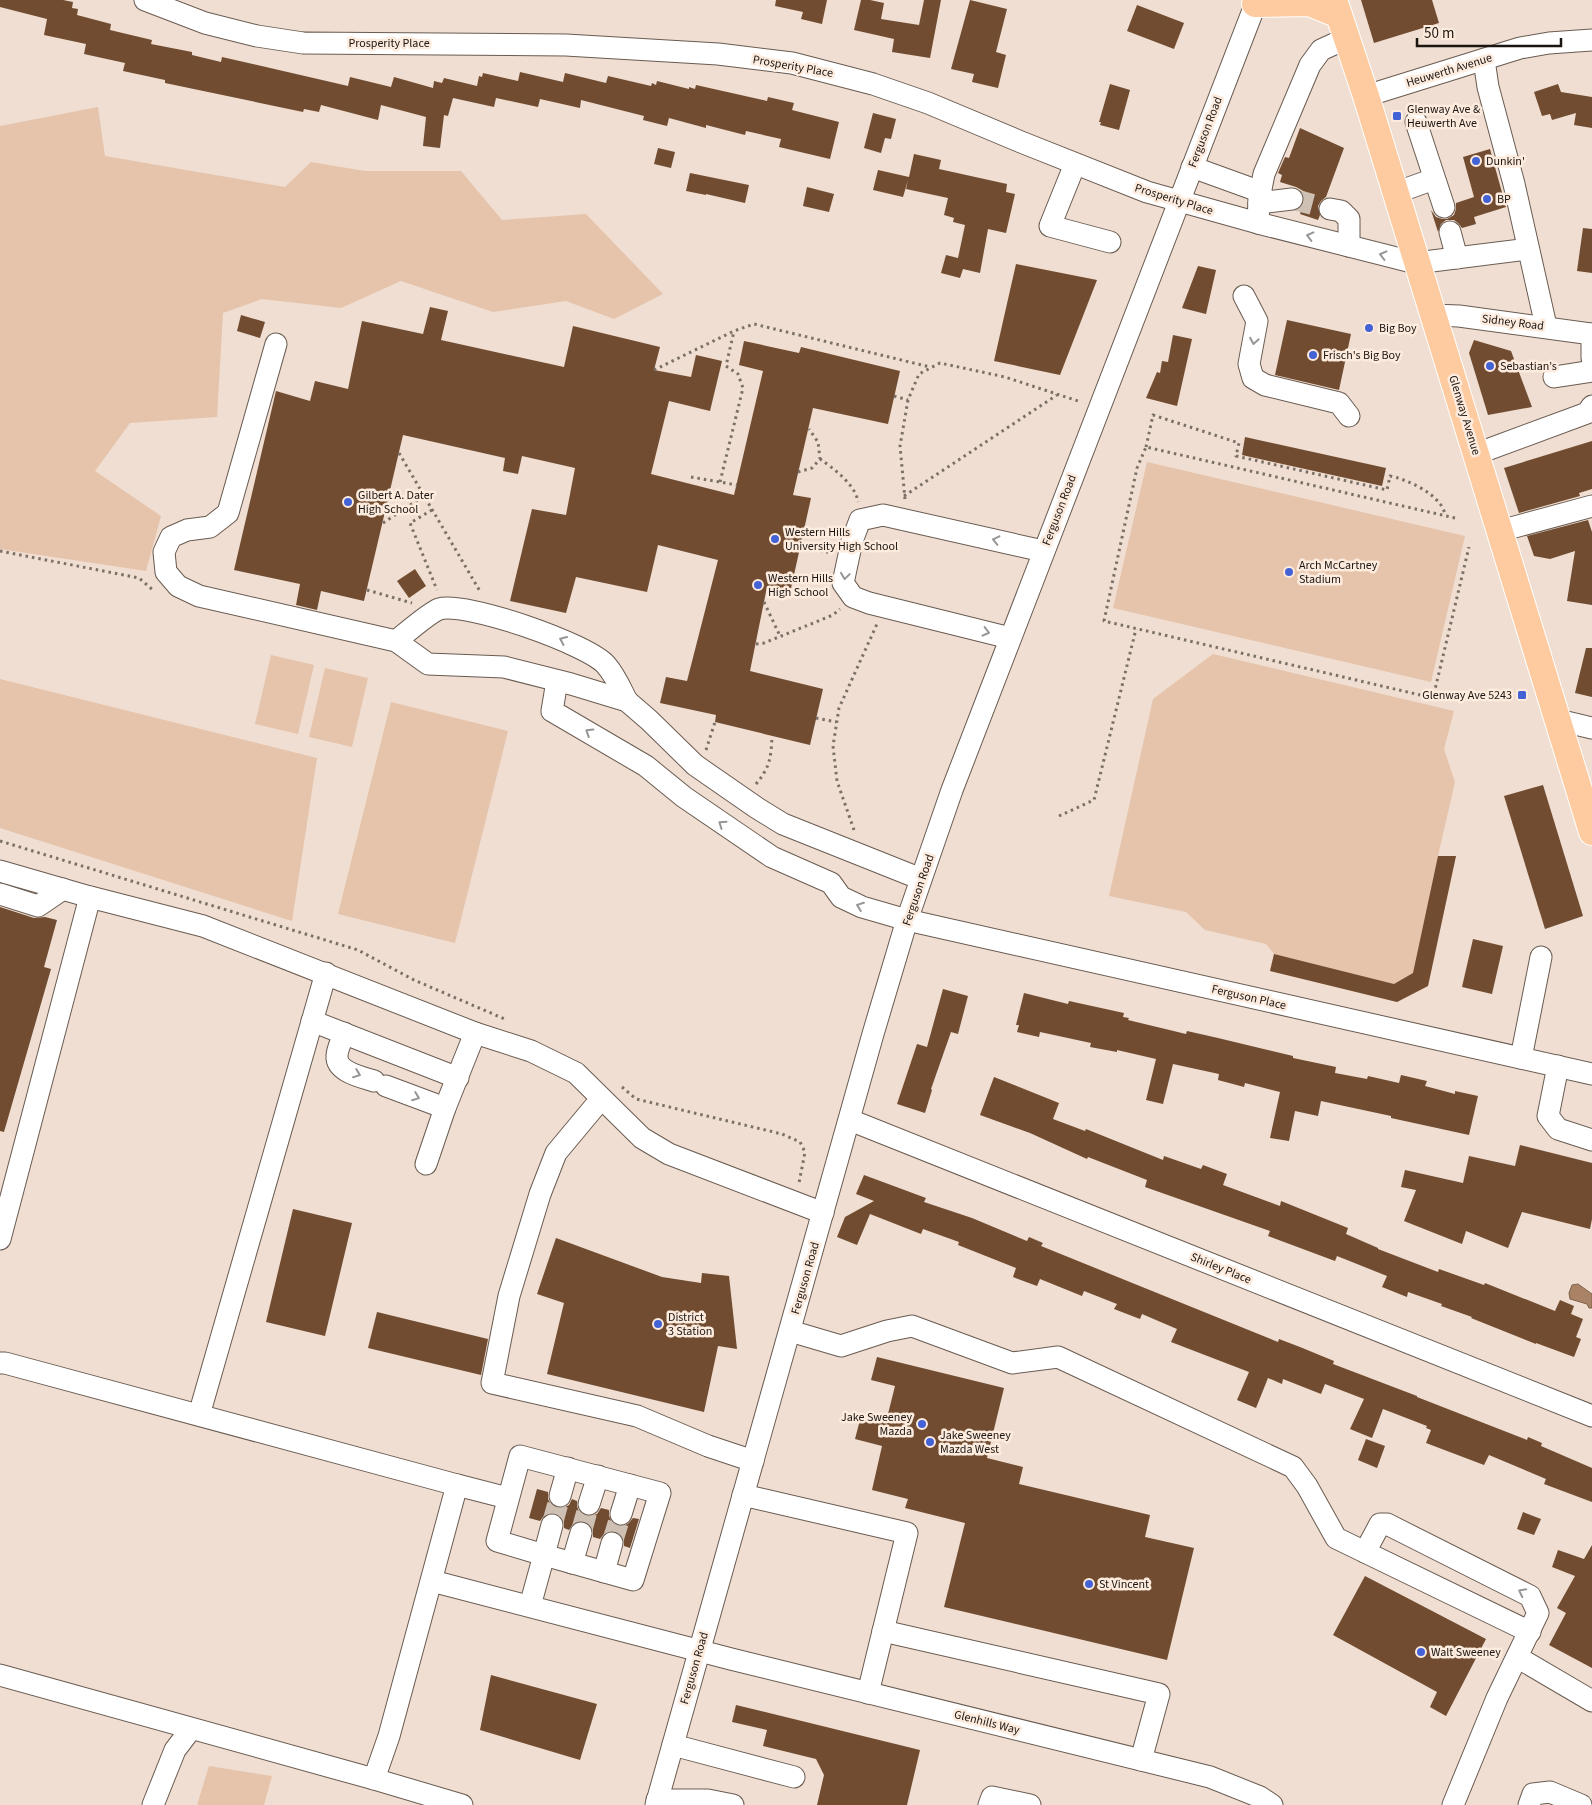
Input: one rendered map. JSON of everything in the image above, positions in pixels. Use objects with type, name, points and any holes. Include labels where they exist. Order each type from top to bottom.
[{"type":"main road","points":[[1256,2],[1309,2],[1340,18]]},
{"type":"main road","name":"Glenway Avenue","points":[[1340,18],[1366,96],[1592,832]]},
{"type":"street","name":"Prosperity Place","points":[[145,0],[205,24],[257,36],[303,43],[566,45],[718,54],[792,63],[873,84],[928,102],[1074,164],[1178,202],[1260,206],[1349,246],[1416,263]]},
{"type":"street","name":"Ferguson Road","points":[[657,1803],[873,1034],[907,920],[952,790],[1256,2]]},
{"type":"street","points":[[1260,206],[1264,174],[1310,65],[1340,18]]},
{"type":"street","name":"Heuwerth Avenue","points":[[1366,96],[1520,48],[1549,43],[1592,40]]},
{"type":"street","points":[[1484,60],[1488,87],[1514,184],[1546,326]]},
{"type":"street","points":[[1416,122],[1444,207]]},
{"type":"street","points":[[1074,164],[1050,226],[1110,242]]},
{"type":"street","points":[[1192,167],[1260,206],[1292,199]]},
{"type":"street","points":[[1396,194],[1434,179]]},
{"type":"street","points":[[1330,209],[1341,211],[1349,219],[1349,246]]},
{"type":"street","points":[[1450,232],[1458,258]]},
{"type":"street","points":[[1416,263],[1528,249]]},
{"type":"street","points":[[1244,296],[1257,321],[1250,364],[1253,378],[1265,385],[1339,403],[1349,416]]},
{"type":"street","name":"Sidney Road","points":[[1433,315],[1459,316],[1546,326],[1592,334]]},
{"type":"street","points":[[1592,334],[1592,358]]},
{"type":"street","points":[[276,344],[228,513],[210,527],[187,530],[171,537],[164,552],[166,572],[178,586],[199,596],[396,641],[428,664],[504,668],[557,681],[627,702]]},
{"type":"street","points":[[1554,377],[1592,371]]},
{"type":"street","points":[[1476,454],[1590,413]]},
{"type":"street","points":[[1500,531],[1592,506]]},
{"type":"street","points":[[1010,638],[853,597],[842,583],[852,541],[860,520],[883,515],[1043,551]]},
{"type":"street","points":[[396,641],[438,610],[453,607],[537,629],[571,644],[605,664],[627,702],[649,720],[695,765],[743,800],[783,824],[921,879]]},
{"type":"street","name":"Ferguson Place","points":[[557,681],[552,711],[646,766],[684,797],[772,857],[830,883],[841,897],[862,907],[907,920],[1592,1074]]},
{"type":"street","points":[[1558,720],[1592,728]]},
{"type":"street","points":[[0,871],[90,897],[203,926],[475,1033],[531,1051],[576,1073],[642,1138],[669,1154],[823,1213]]},
{"type":"street","points":[[0,894],[38,906],[63,889]]},
{"type":"street","points":[[0,1239],[90,897]]},
{"type":"street","points":[[1521,1058],[1541,957]]},
{"type":"street","points":[[199,1415],[326,973]]},
{"type":"street","points":[[312,1021],[458,1078]]},
{"type":"street","points":[[344,1033],[336,1056],[339,1065],[346,1070],[445,1108]]},
{"type":"street","points":[[426,1164],[445,1108],[475,1033]]},
{"type":"street","points":[[1558,1066],[1548,1116],[1558,1129],[1592,1140]]},
{"type":"street","points":[[601,1099],[556,1153],[540,1194],[509,1296],[492,1382],[638,1416],[708,1446],[753,1462]]},
{"type":"street","name":"Shirley Place","points":[[850,1120],[1592,1416]]},
{"type":"street","points":[[790,1331],[841,1346],[888,1331],[912,1326],[1012,1363],[1058,1357],[1293,1467],[1307,1486],[1336,1538],[1530,1632]]},
{"type":"street","points":[[0,1364],[5,1363],[508,1498]]},
{"type":"street","points":[[520,1456],[568,1468],[660,1493],[633,1580],[497,1541],[520,1456]]},
{"type":"street","points":[[560,1496],[568,1468]]},
{"type":"street","points":[[589,1504],[598,1476]]},
{"type":"street","points":[[374,1779],[389,1736],[457,1485]]},
{"type":"street","points":[[621,1514],[630,1485]]},
{"type":"street","points":[[743,1495],[907,1533],[868,1693]]},
{"type":"street","points":[[1365,1552],[1380,1524],[1387,1524],[1530,1596],[1538,1612],[1530,1632],[1496,1698],[1453,1805]]},
{"type":"street","points":[[530,1606],[552,1525]]},
{"type":"street","points":[[572,1563],[581,1534]]},
{"type":"street","points":[[604,1572],[612,1543]]},
{"type":"street","name":"Glenhills Way","points":[[432,1581],[699,1651],[1210,1777],[1240,1798],[1260,1797],[1272,1805]]},
{"type":"street","points":[[883,1631],[1159,1694],[1141,1760]]},
{"type":"street","points":[[1517,1657],[1592,1701]]},
{"type":"street","points":[[0,1675],[462,1805]]},
{"type":"street","points":[[153,1805],[174,1750],[192,1729]]},
{"type":"street","points":[[673,1745],[794,1777]]},
{"type":"street","points":[[1528,1805],[1533,1794],[1550,1792],[1581,1805]]},
{"type":"street","points":[[989,1805],[992,1797],[1030,1805]]},
{"type":"street","points":[[657,1803],[708,1800],[733,1805]]},
{"type":"path","points":[[654,370],[734,331],[754,324],[931,367]]},
{"type":"path","points":[[720,482],[743,388],[738,374],[726,366],[734,331]]},
{"type":"path","points":[[906,520],[900,446],[908,400],[918,374],[940,363],[1005,377],[1099,408]]},
{"type":"path","points":[[904,496],[1058,394]]},
{"type":"path","points":[[894,396],[908,400]]},
{"type":"path","points":[[1446,516],[1440,503],[1418,486],[1399,478],[1390,476],[1387,490],[1236,456],[1239,443],[1153,415],[1146,447],[1137,468],[1104,621],[1433,698],[1469,548]]},
{"type":"path","points":[[798,472],[812,468],[820,459],[818,442],[809,429]]},
{"type":"path","points":[[1146,447],[1455,518]]},
{"type":"path","points":[[399,453],[484,598]]},
{"type":"path","points":[[820,459],[835,469],[858,498],[860,520]]},
{"type":"path","points":[[692,477],[737,485]]},
{"type":"path","points":[[382,523],[424,496]]},
{"type":"path","points":[[432,510],[410,523],[438,593]]},
{"type":"path","points":[[801,546],[848,557]]},
{"type":"path","points":[[0,552],[139,578],[160,596]]},
{"type":"path","points":[[367,590],[416,604]]},
{"type":"path","points":[[756,644],[764,643],[834,615],[853,597]]},
{"type":"path","points":[[764,602],[780,636]]},
{"type":"path","points":[[863,857],[865,845],[852,827],[837,781],[832,746],[842,699],[886,607]]},
{"type":"path","points":[[1060,816],[1094,800],[1136,629]]},
{"type":"path","points":[[816,718],[836,722]]},
{"type":"path","points":[[695,765],[704,755],[715,722]]},
{"type":"path","points":[[743,800],[766,771],[772,752],[772,736]]},
{"type":"shaded area","points":[[98,107],[105,156],[285,187],[311,162],[365,171],[461,171],[502,220],[586,214],[663,294],[614,319],[566,301],[493,312],[401,281],[341,308],[262,299],[223,313],[217,417],[130,423],[95,471],[161,516],[146,571],[0,549],[0,126]]},
{"type":"shaded area","name":"Arch McCartney Stadium","points":[[1147,462],[1465,536],[1431,682],[1113,608]]},
{"type":"shaded area","points":[[1213,654],[1454,711],[1444,749],[1455,782],[1438,856],[1456,856],[1428,986],[1397,1002],[1270,971],[1274,954],[1266,944],[1205,930],[1186,912],[1109,896],[1153,699]]},
{"type":"shaded area","points":[[271,655],[314,665],[298,734],[255,724]]},
{"type":"shaded area","points":[[325,668],[368,678],[352,747],[309,737]]},
{"type":"shaded area","points":[[0,679],[317,758],[292,921],[0,828]]},
{"type":"shaded area","points":[[391,702],[508,731],[455,943],[338,914]]},
{"type":"shaded area","points":[[1578,1284],[1592,1294],[1592,1308],[1589,1308],[1587,1304],[1570,1299],[1569,1293],[1572,1285]]},
{"type":"shaded area","points":[[209,1766],[272,1776],[264,1805],[197,1805]]},
{"type":"building","points":[[0,0],[63,0],[73,2],[72,8],[78,9],[77,15],[111,24],[110,30],[152,40],[151,44],[192,52],[192,55],[221,62],[222,57],[348,86],[350,77],[391,87],[394,77],[433,88],[434,81],[442,83],[444,78],[477,86],[479,76],[482,77],[483,73],[518,81],[520,72],[563,82],[565,73],[606,83],[608,76],[651,86],[652,83],[656,85],[657,81],[689,89],[689,87],[695,89],[696,85],[767,101],[768,97],[794,103],[792,110],[839,122],[830,159],[779,147],[781,139],[746,131],[745,135],[706,125],[706,128],[669,118],[667,126],[643,120],[644,116],[581,100],[580,108],[540,99],[538,107],[496,98],[494,107],[453,98],[448,116],[444,115],[440,148],[423,146],[426,117],[381,105],[378,120],[321,105],[319,112],[304,109],[303,112],[165,83],[165,80],[123,71],[125,63],[84,54],[86,44],[44,35],[47,19],[0,7]]},
{"type":"building","points":[[776,0],[827,0],[822,24],[801,19],[803,12],[775,6]]},
{"type":"building","points":[[861,0],[884,3],[881,19],[919,25],[924,0],[941,0],[930,58],[892,52],[894,39],[854,30]]},
{"type":"building","points":[[970,0],[1007,9],[996,52],[1006,55],[998,88],[972,82],[974,74],[951,69]]},
{"type":"building","points":[[1361,0],[1432,0],[1439,23],[1374,43]]},
{"type":"building","points":[[1137,5],[1184,23],[1174,49],[1127,31]]},
{"type":"building","points":[[1110,84],[1130,90],[1119,130],[1100,125],[1101,122],[1099,122]]},
{"type":"building","points":[[1558,84],[1561,92],[1592,97],[1592,128],[1574,125],[1576,113],[1552,120],[1550,114],[1542,116],[1534,92]]},
{"type":"building","points":[[873,113],[896,119],[891,139],[885,138],[881,153],[864,148]]},
{"type":"building","points":[[1300,128],[1344,148],[1326,197],[1318,206],[1320,215],[1318,220],[1300,214],[1307,193],[1280,182],[1282,175],[1278,173],[1285,157],[1289,158]]},
{"type":"building","points":[[658,148],[675,152],[671,168],[654,164]]},
{"type":"building","points":[[1490,149],[1506,207],[1474,217],[1476,224],[1462,228],[1454,220],[1446,220],[1441,224],[1438,232],[1431,210],[1436,217],[1447,219],[1454,215],[1456,203],[1474,197],[1463,157]]},
{"type":"building","points":[[914,154],[941,160],[939,169],[1007,184],[1006,192],[1015,194],[1006,233],[988,229],[980,273],[963,269],[960,278],[941,273],[946,255],[958,258],[965,225],[953,222],[954,218],[944,215],[948,198],[906,189],[908,180],[903,197],[873,190],[878,170],[909,177]]},
{"type":"building","points":[[690,173],[749,185],[745,203],[686,191]]},
{"type":"building","points":[[807,187],[834,194],[829,212],[803,206]]},
{"type":"building","points":[[1583,228],[1592,229],[1592,273],[1577,271]]},
{"type":"building","points":[[1016,264],[1097,280],[1060,375],[994,361]]},
{"type":"building","points":[[1198,266],[1216,270],[1206,314],[1182,308]]},
{"type":"building","points":[[430,307],[448,311],[441,340],[564,367],[573,326],[660,347],[654,370],[691,377],[696,355],[722,361],[710,411],[669,401],[651,474],[734,495],[763,371],[739,365],[744,341],[799,353],[801,347],[900,371],[888,424],[813,408],[793,495],[811,498],[790,593],[767,587],[750,671],[823,689],[810,745],[715,722],[716,715],[660,703],[666,677],[687,681],[718,560],[658,545],[647,592],[576,577],[566,613],[510,601],[532,509],[566,515],[575,468],[522,456],[518,474],[503,471],[505,458],[403,435],[364,601],[321,591],[317,610],[296,605],[300,584],[234,570],[276,391],[310,401],[315,381],[348,389],[362,321],[423,334]]},
{"type":"building","points":[[241,315],[265,322],[260,338],[237,331]]},
{"type":"building","name":"Frisch's Big Boy","points":[[1287,320],[1351,334],[1339,390],[1275,375]]},
{"type":"building","points":[[1173,335],[1192,339],[1177,406],[1146,398],[1157,372],[1160,373],[1162,361],[1168,362]]},
{"type":"building","points":[[1474,340],[1511,351],[1532,407],[1488,415],[1469,353]]},
{"type":"building","points":[[1245,437],[1386,468],[1382,486],[1242,455]]},
{"type":"building","points":[[1592,441],[1592,489],[1579,493],[1580,496],[1519,513],[1504,468]]},
{"type":"building","points":[[1588,520],[1592,532],[1592,605],[1567,601],[1575,551],[1550,559],[1534,556],[1527,536]]},
{"type":"building","points":[[415,569],[426,586],[409,598],[397,581]]},
{"type":"building","points":[[1586,648],[1592,648],[1592,697],[1575,693]]},
{"type":"building","points":[[1543,785],[1583,916],[1545,929],[1504,796]]},
{"type":"building","points":[[1438,856],[1456,856],[1428,986],[1397,1002],[1270,971],[1274,954],[1394,984],[1413,973]]},
{"type":"building","points":[[0,907],[34,918],[45,917],[57,920],[44,967],[51,969],[4,1132],[0,1131]]},
{"type":"building","points":[[1473,939],[1503,946],[1492,994],[1462,987]]},
{"type":"building","points":[[943,989],[968,996],[958,1034],[951,1032],[931,1089],[925,1113],[897,1104],[917,1044],[927,1047]]},
{"type":"building","points":[[1024,993],[1068,1004],[1069,1001],[1124,1013],[1123,1017],[1129,1018],[1128,1020],[1186,1034],[1187,1031],[1218,1038],[1293,1056],[1293,1058],[1336,1067],[1335,1073],[1367,1079],[1368,1076],[1399,1083],[1401,1075],[1427,1081],[1425,1086],[1455,1094],[1455,1091],[1478,1096],[1469,1135],[1321,1101],[1318,1116],[1295,1111],[1289,1141],[1270,1138],[1280,1092],[1245,1083],[1244,1087],[1218,1080],[1219,1074],[1173,1064],[1163,1104],[1146,1100],[1156,1059],[1117,1050],[1117,1052],[1090,1047],[1091,1043],[1040,1032],[1039,1037],[1017,1032],[1019,1025],[1016,1025]]},
{"type":"building","points":[[994,1077],[1059,1103],[1053,1119],[1085,1131],[1086,1129],[1163,1160],[1164,1156],[1201,1169],[1203,1165],[1227,1174],[1223,1185],[1280,1206],[1281,1201],[1348,1228],[1346,1234],[1378,1249],[1438,1272],[1439,1269],[1484,1285],[1485,1283],[1555,1311],[1560,1300],[1574,1306],[1571,1314],[1583,1319],[1576,1337],[1581,1339],[1574,1357],[1441,1306],[1442,1304],[1408,1292],[1407,1297],[1382,1287],[1387,1276],[1337,1256],[1335,1261],[1268,1236],[1270,1231],[1145,1187],[1147,1180],[1088,1157],[1087,1159],[1030,1133],[980,1115]]},
{"type":"building","points":[[1520,1145],[1592,1163],[1592,1219],[1590,1229],[1522,1212],[1508,1248],[1466,1231],[1462,1244],[1404,1221],[1416,1190],[1401,1187],[1405,1170],[1463,1183],[1469,1156],[1515,1166]]},
{"type":"building","points":[[864,1175],[926,1198],[924,1202],[972,1218],[1027,1241],[1029,1237],[1043,1243],[1041,1246],[1278,1342],[1279,1339],[1300,1347],[1334,1361],[1333,1364],[1527,1440],[1528,1437],[1542,1443],[1541,1446],[1592,1468],[1592,1502],[1544,1484],[1546,1479],[1489,1455],[1484,1465],[1426,1443],[1431,1430],[1426,1428],[1427,1426],[1383,1409],[1372,1438],[1350,1429],[1364,1399],[1325,1384],[1321,1394],[1283,1379],[1282,1384],[1268,1378],[1256,1408],[1237,1400],[1249,1372],[1171,1342],[1177,1329],[1142,1314],[1140,1319],[1114,1309],[1117,1304],[1084,1291],[1082,1296],[1040,1279],[1037,1286],[1013,1277],[1016,1268],[958,1245],[959,1242],[923,1229],[921,1234],[870,1214],[857,1245],[837,1237],[845,1217],[874,1201],[856,1194]]},
{"type":"building","points":[[293,1209],[352,1223],[325,1336],[266,1322]]},
{"type":"building","name":"District 3 Station","points":[[556,1238],[662,1277],[701,1283],[702,1273],[729,1276],[737,1349],[718,1346],[704,1412],[547,1374],[564,1303],[537,1294]]},
{"type":"building","points":[[377,1312],[488,1339],[481,1375],[368,1348]]},
{"type":"building","points":[[877,1357],[1004,1388],[987,1458],[1023,1467],[1019,1484],[1150,1515],[1145,1537],[1194,1548],[1167,1660],[944,1607],[965,1523],[905,1508],[908,1499],[872,1490],[882,1446],[855,1439],[861,1416],[886,1422],[895,1386],[871,1380]]},
{"type":"building","points":[[1366,1439],[1385,1446],[1377,1468],[1358,1460]]},
{"type":"building","points":[[537,1489],[548,1492],[548,1499],[551,1505],[556,1508],[563,1508],[569,1505],[572,1499],[577,1501],[579,1512],[586,1516],[597,1514],[601,1508],[609,1510],[612,1522],[618,1526],[624,1526],[633,1518],[639,1519],[630,1548],[624,1546],[624,1539],[616,1531],[608,1531],[600,1539],[593,1537],[590,1525],[584,1521],[573,1524],[569,1530],[564,1528],[564,1521],[556,1513],[548,1513],[540,1521],[529,1518]]},
{"type":"building","points":[[1523,1512],[1541,1519],[1534,1535],[1517,1529]]},
{"type":"building","points":[[1592,1545],[1592,1668],[1549,1645],[1566,1613],[1557,1608],[1575,1576],[1552,1567],[1558,1550],[1584,1559]]},
{"type":"building","points":[[1365,1576],[1486,1639],[1446,1716],[1430,1707],[1437,1692],[1333,1635]]},
{"type":"building","points":[[491,1675],[597,1704],[580,1760],[480,1730]]},
{"type":"building","points":[[736,1705],[920,1750],[907,1805],[817,1805],[824,1775],[816,1759],[763,1746],[767,1730],[732,1722]]},
{"type":"tunnel","points":[[1292,199],[1330,209]]},
{"type":"tunnel","points":[[552,1525],[560,1496]]},
{"type":"tunnel","points":[[581,1533],[589,1504]]},
{"type":"tunnel","points":[[612,1543],[621,1514]]},
{"type":"place","name":"Glenway Ave & Heuwerth Ave","points":[[1397,116]]},
{"type":"place","name":"Dunkin'","points":[[1476,161]]},
{"type":"place","name":"BP","points":[[1487,199]]},
{"type":"place","name":"Big Boy","points":[[1369,328]]},
{"type":"place","name":"Frisch's Big Boy","points":[[1313,355]]},
{"type":"place","name":"Sebastian’s","points":[[1490,366]]},
{"type":"place","name":"Gilbert A. Dater High School","points":[[348,502]]},
{"type":"place","name":"Western Hills University High School","points":[[775,539]]},
{"type":"place","name":"Arch McCartney Stadium","points":[[1289,572]]},
{"type":"place","name":"Western Hills High School","points":[[758,585]]},
{"type":"place","name":"Glenway Ave 5243","points":[[1522,695]]},
{"type":"place","name":"District 3 Station","points":[[658,1324]]},
{"type":"place","name":"Jake Sweeney Mazda","points":[[922,1424]]},
{"type":"place","name":"Jake Sweeney Mazda West","points":[[930,1442]]},
{"type":"place","name":"St Vincent","points":[[1089,1584]]},
{"type":"place","name":"Walt Sweeney","points":[[1421,1652]]}]
